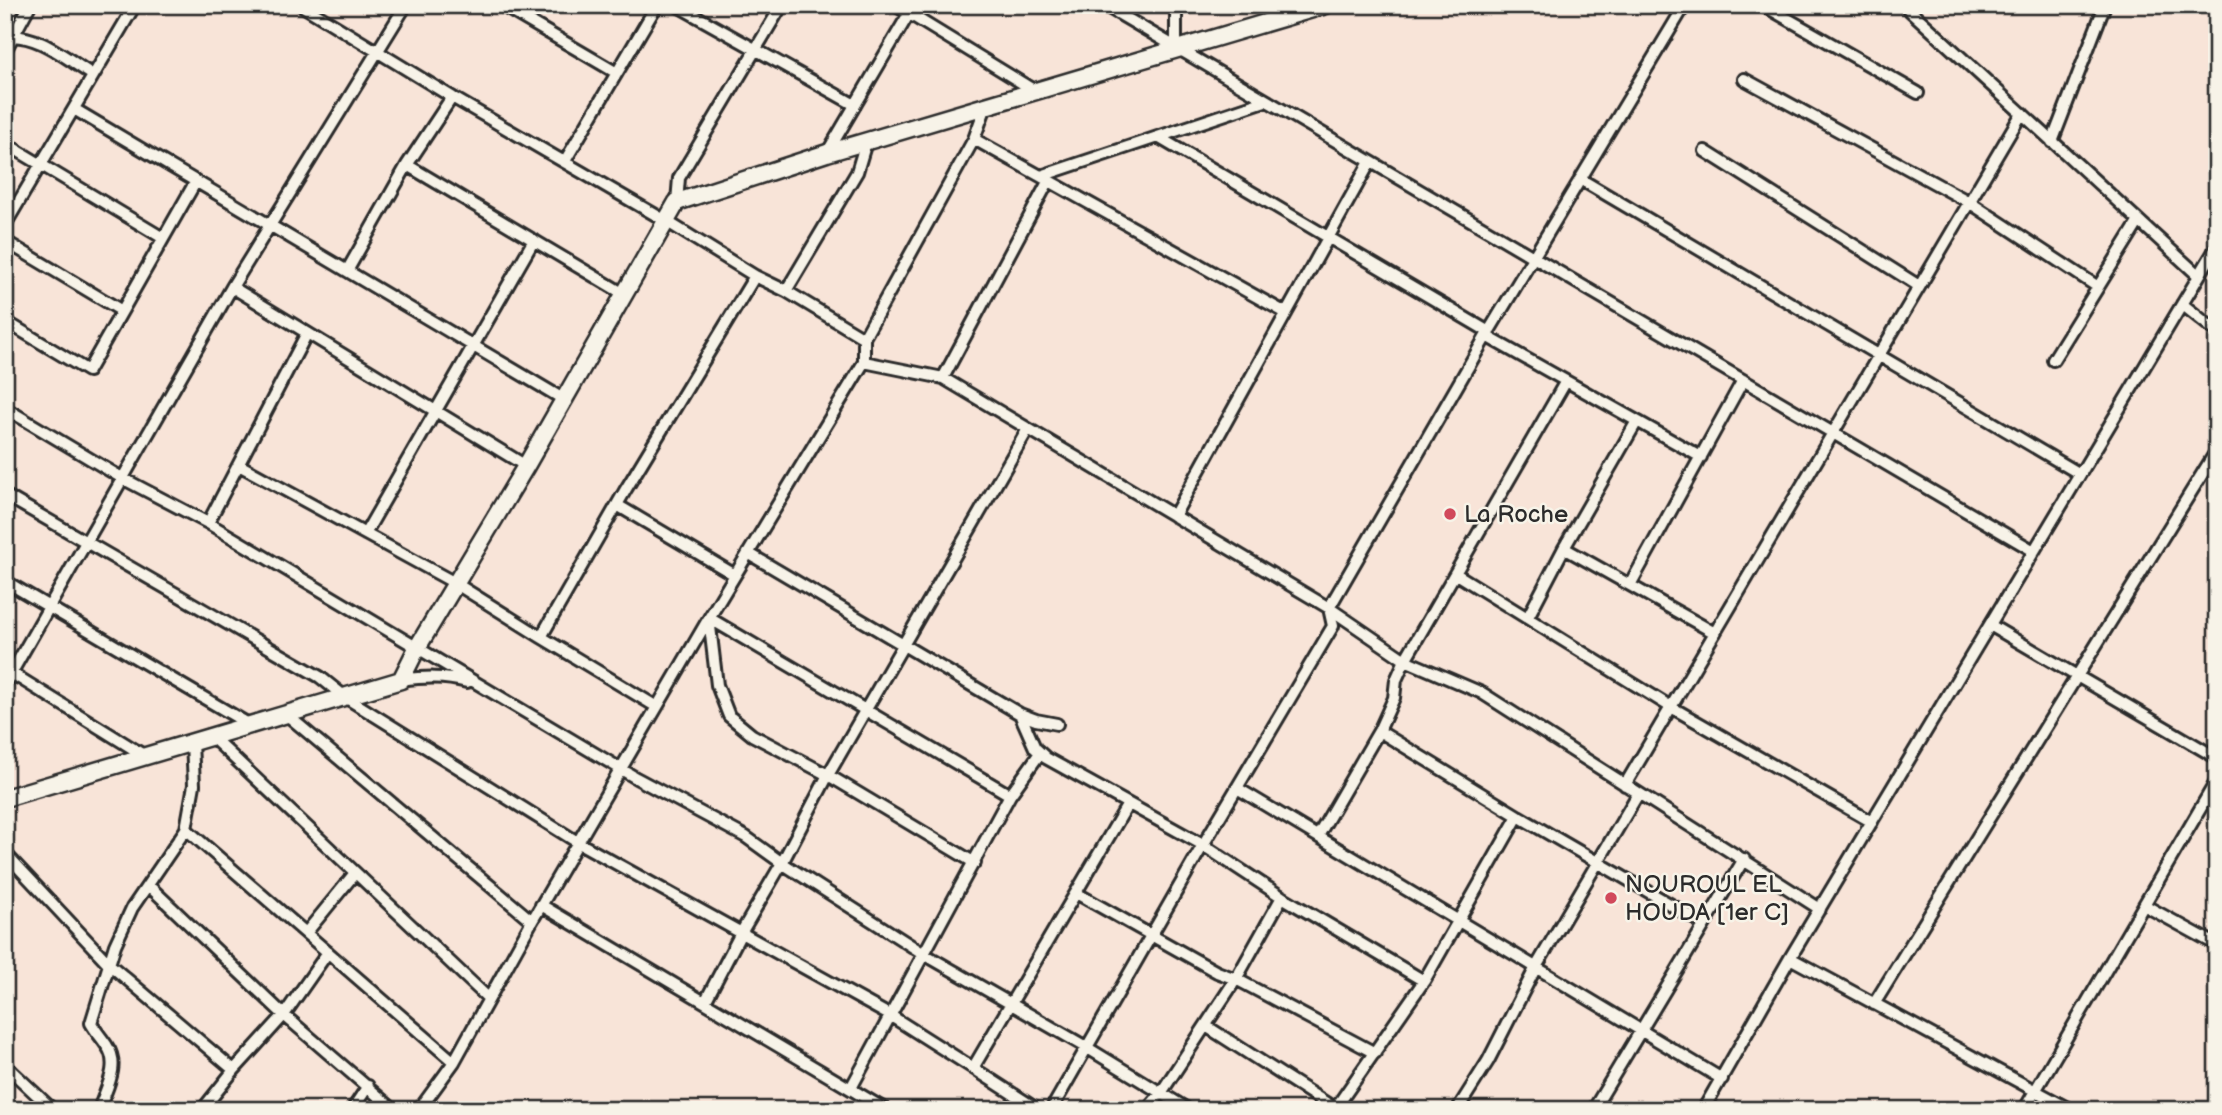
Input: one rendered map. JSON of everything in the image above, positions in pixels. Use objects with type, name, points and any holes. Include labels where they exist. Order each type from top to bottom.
[{"type":"street","points":[[5,51],[10,36],[30,5]]},
{"type":"street","points":[[5,225],[135,5]]},
{"type":"street","points":[[301,5],[452,97],[864,338]]},
{"type":"street","points":[[5,684],[9,671],[50,606],[269,224],[406,5]]},
{"type":"street","points":[[501,5],[617,73]]},
{"type":"street","points":[[565,161],[657,5]]},
{"type":"street","points":[[676,5],[855,105]]},
{"type":"street","points":[[401,680],[417,648],[526,466],[677,202],[679,178],[782,5]]},
{"type":"street","points":[[895,5],[911,10],[1035,91]]},
{"type":"street","points":[[1104,5],[2034,551]]},
{"type":"street","points":[[1176,5],[1177,49]]},
{"type":"street","points":[[1051,1110],[1333,626],[1329,608],[1488,334],[1685,5]]},
{"type":"street","points":[[1763,5],[1918,93]]},
{"type":"street","points":[[1904,5],[1914,9],[2052,142],[2199,276]]},
{"type":"street","points":[[2052,142],[2105,5]]},
{"type":"street","points":[[677,202],[827,153],[1322,6]]},
{"type":"street","points":[[827,153],[911,10]]},
{"type":"street","points":[[10,36],[31,38],[93,75]]},
{"type":"street","points":[[1744,79],[1969,202],[2098,287]]},
{"type":"street","points":[[347,271],[407,165],[452,97]]},
{"type":"street","points":[[943,378],[1045,178],[1265,101]]},
{"type":"street","points":[[419,1110],[454,1062],[531,921],[709,618],[864,362],[864,338],[974,139],[986,106]]},
{"type":"street","points":[[74,109],[563,399]]},
{"type":"street","points":[[1625,785],[2022,113]]},
{"type":"street","points":[[1158,137],[1566,381],[1701,457]]},
{"type":"street","points":[[974,139],[1286,313]]},
{"type":"street","points":[[786,291],[857,172],[866,142]]},
{"type":"street","points":[[5,143],[163,238]]},
{"type":"street","points":[[1705,151],[1919,286]]},
{"type":"street","points":[[1174,516],[1370,162]]},
{"type":"street","points":[[407,165],[624,294]]},
{"type":"street","points":[[1580,179],[2080,474]]},
{"type":"street","points":[[5,321],[88,371],[196,181]]},
{"type":"street","points":[[2053,360],[2139,221]]},
{"type":"street","points":[[365,534],[534,240]]},
{"type":"street","points":[[5,241],[122,311]]},
{"type":"street","points":[[1703,1110],[1790,958],[2216,247]]},
{"type":"street","points":[[541,638],[617,505],[755,276]]},
{"type":"street","points":[[232,287],[526,466]]},
{"type":"street","points":[[2182,304],[2217,332]]},
{"type":"street","points":[[208,523],[307,333]]},
{"type":"street","points":[[864,362],[943,378],[1329,608],[1405,660],[1482,693],[1820,909]]},
{"type":"street","points":[[1630,586],[1743,380]]},
{"type":"street","points":[[1318,836],[1379,731],[1394,698],[1396,680],[1405,660],[1566,381]]},
{"type":"street","points":[[5,408],[122,478],[208,523],[621,769],[746,837],[924,954],[1189,1110]]},
{"type":"street","points":[[1528,617],[1637,421]]},
{"type":"street","points":[[705,1002],[828,775],[1028,429]]},
{"type":"street","points":[[1874,1004],[2217,450]]},
{"type":"street","points":[[239,465],[455,583],[657,707]]},
{"type":"street","points":[[5,495],[320,677],[345,697],[579,843],[891,1016],[1038,1110]]},
{"type":"street","points":[[617,505],[735,575]]},
{"type":"street","points":[[1564,548],[1715,633]]},
{"type":"street","points":[[748,553],[1020,714],[1057,723]]},
{"type":"street","points":[[1456,574],[1671,707],[1872,822]]},
{"type":"street","points":[[5,581],[250,724]]},
{"type":"street","points":[[709,618],[1010,795]]},
{"type":"street","points":[[709,618],[717,685],[729,716],[752,735],[828,775],[975,863]]},
{"type":"street","points":[[1990,625],[2217,758]]},
{"type":"street","points":[[9,671],[145,756]]},
{"type":"street","points":[[5,797],[401,680],[428,676],[453,678],[482,687]]},
{"type":"street","points":[[1020,714],[1035,748],[1046,758],[1203,845],[1282,897],[1424,981]]},
{"type":"street","points":[[287,715],[531,921]]},
{"type":"street","points":[[1379,731],[1518,816],[1704,924]]},
{"type":"street","points":[[212,737],[488,998]]},
{"type":"street","points":[[99,1110],[112,1076],[113,1061],[108,1047],[91,1023],[115,945],[132,908],[186,829],[194,785],[192,742]]},
{"type":"street","points":[[851,1088],[1010,795],[1040,753]]},
{"type":"street","points":[[2024,1110],[2217,780]]},
{"type":"street","points":[[1237,788],[1722,1079]]},
{"type":"street","points":[[1457,1110],[1488,1061],[1536,967],[1597,860],[1638,794]]},
{"type":"street","points":[[973,1068],[1128,804]]},
{"type":"street","points":[[1206,1026],[1336,1109],[1424,981],[1518,816]]},
{"type":"street","points":[[186,829],[454,1062]]},
{"type":"street","points":[[5,853],[109,964],[234,1070]]},
{"type":"street","points":[[1593,1110],[1744,859]]},
{"type":"street","points":[[306,933],[355,873]]},
{"type":"street","points":[[148,885],[284,1015],[394,1110]]},
{"type":"street","points":[[1076,893],[1151,937],[1375,1053]]},
{"type":"street","points":[[1147,1110],[1236,979],[1282,897]]},
{"type":"street","points":[[541,905],[886,1110]]},
{"type":"street","points":[[2144,905],[2217,946]]},
{"type":"street","points":[[202,1110],[284,1015],[328,952]]},
{"type":"street","points":[[1790,958],[2071,1110]]},
{"type":"street","points":[[5,1065],[53,1110]]},
{"type":"street","points":[[352,1110],[368,1086]]},
{"type":"place","name":"La Roche","points":[[1450,514]]},
{"type":"place","name":"NOUROUL EL HOUDA [1er C]","points":[[1611,898]]}]
